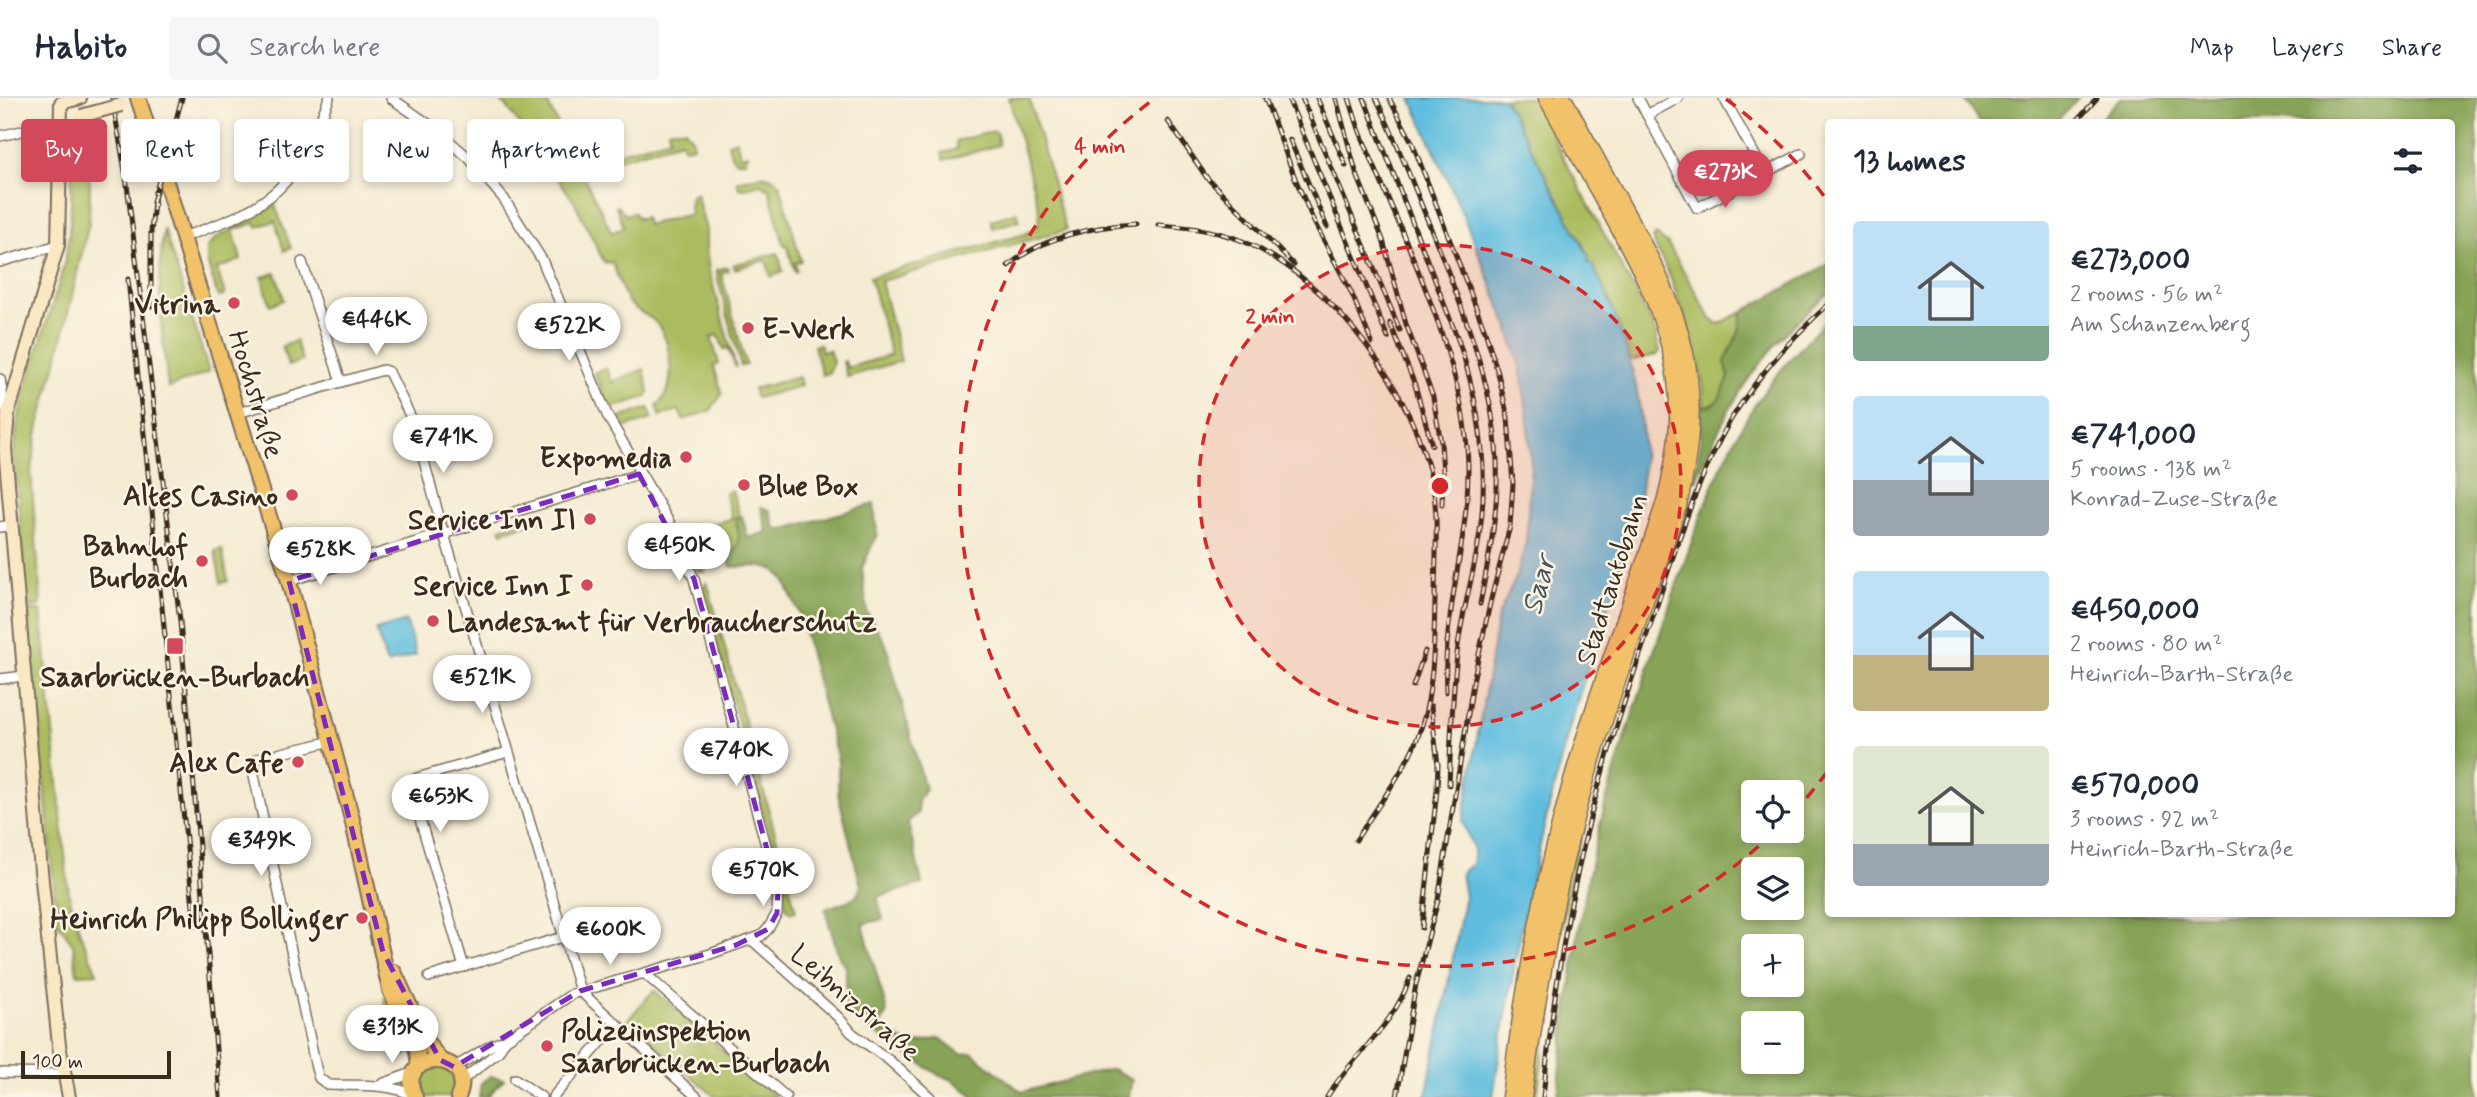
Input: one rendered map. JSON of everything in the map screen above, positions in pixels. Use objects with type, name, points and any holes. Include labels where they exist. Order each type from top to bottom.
[{"type":"highway","name":"Stadtautobahn","points":[[1510,1097],[1531,957],[1564,808],[1585,737],[1665,502],[1674,466],[1678,429],[1672,357],[1651,290],[1547,98]]},
{"type":"highway","name":"Stadtautobahn","points":[[1523,1097],[1543,959],[1559,882],[1598,741],[1678,506],[1687,467],[1691,420],[1686,354],[1671,303],[1634,228],[1563,98]]},
{"type":"main road","points":[[60,119],[61,100],[79,98]]},
{"type":"main road","name":"Hochstraße","points":[[139,99],[289,581],[332,741],[390,990],[417,1050],[417,1069],[412,1081],[415,1096]]},
{"type":"main road","points":[[70,119],[139,99]]},
{"type":"main road","points":[[59,182],[58,245],[5,418],[5,448],[6,526],[24,676],[50,953],[69,1097]]},
{"type":"main road","name":"Hochstraße","points":[[383,952],[422,1034],[440,1060]]},
{"type":"main road","points":[[417,1069],[427,1062],[440,1060],[454,1067],[460,1092]]},
{"type":"street","points":[[183,237],[250,210],[279,190],[295,173],[307,154],[329,98]]},
{"type":"street","points":[[391,98],[435,128],[470,159],[515,214],[542,260],[608,418],[669,522],[694,579],[776,878],[779,903],[768,929],[752,940],[580,991],[541,1013],[505,1040],[492,1044],[473,1058],[454,1067]]},
{"type":"street","points":[[1638,98],[1696,208],[1801,153]]},
{"type":"street","points":[[1647,115],[1678,98]]},
{"type":"street","points":[[1724,98],[1764,172]]},
{"type":"street","points":[[0,136],[21,131]]},
{"type":"street","points":[[0,262],[58,245]]},
{"type":"street","points":[[302,262],[341,382]]},
{"type":"street","points":[[237,413],[383,370],[389,372],[414,424],[444,534],[580,991],[697,1097]]},
{"type":"street","points":[[0,379],[5,418]]},
{"type":"street","points":[[289,581],[639,474]]},
{"type":"street","points":[[0,678],[24,676]]},
{"type":"street","points":[[332,741],[257,759],[252,766],[316,1068],[323,1083],[328,1085],[380,1085],[402,1089],[415,1096]]},
{"type":"street","points":[[464,967],[411,789],[412,782],[417,778],[509,752]]},
{"type":"street","points":[[429,977],[563,937]]},
{"type":"street","name":"Leibnizstraße","points":[[752,940],[838,1017],[852,1033],[890,1061],[930,1097]]},
{"type":"street","points":[[644,973],[786,1097]]},
{"type":"street","points":[[552,1097],[616,1025]]},
{"type":"street","points":[[460,1092],[498,1052],[505,1040]]},
{"type":"street","points":[[380,1085],[417,1069]]},
{"type":"street","points":[[0,1073],[64,1074]]},
{"type":"street","points":[[515,1079],[541,1097]]},
{"type":"highlighted area","points":[[639,474],[694,579],[778,890],[777,913],[768,929],[736,945],[580,991],[462,1064],[454,1067],[440,1060],[383,952],[289,581]]},
{"type":"green space","points":[[503,98],[545,98],[555,119],[516,119],[500,101]]},
{"type":"green space","points":[[1009,98],[1029,98],[1066,230],[881,281],[901,361],[847,377],[843,362],[845,361],[847,368],[891,355],[870,277],[1025,234],[1038,226],[1040,213]]},
{"type":"green space","points":[[1504,98],[1532,98],[1653,326],[1660,351],[1657,355],[1630,361],[1609,299],[1588,263],[1589,257]]},
{"type":"green space","points":[[1964,98],[2078,98],[2059,119],[1977,119]]},
{"type":"green space","points":[[2120,98],[2477,98],[2477,1097],[1558,1097],[1576,944],[1590,868],[1608,794],[1713,485],[1735,438],[1775,377],[1825,322],[1825,917],[2455,917],[2455,119],[2101,119]]},
{"type":"green space","points":[[685,129],[693,140],[693,146],[684,148],[681,141],[624,158],[624,151],[670,138],[668,130]]},
{"type":"green space","points":[[994,131],[999,145],[944,160],[942,153],[957,149],[956,141]]},
{"type":"green space","points":[[736,140],[741,156],[748,154],[745,161],[736,161],[731,155],[728,143]]},
{"type":"green space","points":[[762,175],[773,178],[780,184],[801,261],[795,263],[795,272],[787,245],[784,246],[769,189],[761,184],[739,188],[737,181]]},
{"type":"green space","points":[[71,182],[90,182],[89,222],[38,429],[31,473],[41,605],[28,607],[14,456],[21,405],[60,280],[70,226]]},
{"type":"green space","points":[[560,182],[587,182],[612,233],[624,227],[617,206],[626,215],[633,212],[639,219],[645,217],[647,225],[691,214],[691,196],[696,193],[706,230],[709,271],[736,368],[728,348],[724,349],[718,335],[711,337],[719,364],[714,366],[722,394],[710,411],[683,420],[679,410],[660,416],[657,405],[664,398],[670,377],[666,342],[657,324],[627,300],[613,263],[604,262],[575,203]]},
{"type":"green space","points":[[275,205],[291,248],[284,251],[275,221],[257,227],[255,223],[233,230],[241,260],[217,269],[225,295],[218,297],[207,261],[207,247],[216,238]]},
{"type":"green space","points":[[1018,212],[1019,220],[993,228],[991,220]]},
{"type":"green space","points":[[164,229],[209,372],[168,388],[160,289]]},
{"type":"green space","points":[[1656,235],[1668,244],[1711,319],[1719,324],[1742,312],[1739,332],[1725,361],[1729,377],[1720,398],[1712,405],[1701,406],[1704,402],[1703,384],[1688,326],[1670,277],[1652,239]]},
{"type":"green space","points":[[778,253],[783,272],[771,277],[766,260],[735,269],[733,265]]},
{"type":"green space","points":[[1825,266],[1825,296],[1785,334],[1749,378],[1721,426],[1696,481],[1693,480],[1700,447],[1701,406],[1716,402],[1729,378],[1725,361],[1739,332],[1742,312]]},
{"type":"green space","points":[[727,267],[728,271],[721,273],[746,365],[741,366],[717,276],[717,270]]},
{"type":"green space","points":[[276,273],[284,300],[270,305],[262,277]]},
{"type":"green space","points":[[296,341],[302,361],[288,366],[282,346]]},
{"type":"green space","points":[[820,344],[822,352],[829,350],[833,362],[829,373],[822,375],[814,346]]},
{"type":"green space","points":[[606,368],[612,382],[644,369],[649,392],[646,397],[612,408],[608,405],[594,373]]},
{"type":"green space","points":[[799,377],[801,386],[756,398],[753,389]]},
{"type":"green space","points":[[649,408],[652,419],[620,429],[619,421],[622,417]]},
{"type":"green space","points":[[732,490],[740,517],[735,518],[738,546],[730,555],[702,564],[705,572],[698,572],[690,555],[699,552],[693,530],[732,518],[725,493]]},
{"type":"green space","points":[[874,504],[877,534],[862,568],[867,612],[886,644],[925,789],[918,801],[918,813],[908,822],[922,884],[877,897],[883,919],[863,924],[887,1012],[879,1028],[911,1045],[940,1038],[961,1054],[972,1053],[1022,1092],[1112,1069],[1132,1079],[1129,1097],[975,1097],[951,1079],[940,1076],[866,1027],[846,1008],[846,967],[839,957],[825,909],[855,898],[861,886],[838,794],[838,761],[799,612],[784,580],[775,570],[762,566],[731,567],[728,557],[739,543],[735,518],[742,516],[748,538],[767,532],[761,507],[770,510],[774,526],[781,530]]},
{"type":"green space","points":[[541,516],[540,521],[502,532],[500,528]]},
{"type":"green space","points":[[222,549],[228,581],[221,583],[215,551]]},
{"type":"green space","points":[[707,582],[796,911],[791,912],[786,908],[783,886],[702,588]]},
{"type":"green space","points":[[41,610],[69,895],[80,933],[97,973],[77,974],[73,944],[57,922],[29,622],[29,611]]},
{"type":"green space","points":[[1577,837],[1580,839],[1555,962],[1537,1097],[1531,1097],[1550,960]]},
{"type":"green space","points":[[654,990],[776,1097],[715,1097],[637,1028],[631,1034],[616,1020],[618,1018],[624,1024]]},
{"type":"green space","points":[[388,996],[403,1030],[401,1033],[412,1050],[398,1060],[384,997]]},
{"type":"green space","points":[[443,1066],[456,1079],[452,1097],[422,1097],[417,1086],[422,1071]]},
{"type":"green space","points":[[490,1076],[504,1079],[490,1097],[479,1097],[481,1083]]},
{"type":"water","name":"Saar","points":[[1411,98],[1504,98],[1603,288],[1623,337],[1641,415],[1643,468],[1639,504],[1625,556],[1571,721],[1540,843],[1514,969],[1493,1097],[1426,1097],[1465,896],[1461,873],[1472,864],[1474,849],[1463,822],[1498,616],[1516,578],[1526,542],[1531,463],[1527,412],[1520,367],[1508,326],[1459,205]]},
{"type":"water","points":[[406,621],[416,655],[387,664],[376,630]]},
{"type":"railway","points":[[112,98],[126,176],[180,621],[220,1097]]},
{"type":"railway","points":[[153,202],[182,98]]},
{"type":"railway","points":[[1265,98],[1314,222],[1351,292],[1372,343]]},
{"type":"railway","points":[[1288,98],[1388,338]]},
{"type":"railway","points":[[1302,98],[1400,330]]},
{"type":"railway","points":[[1317,98],[1346,166]]},
{"type":"railway","points":[[1336,98],[1356,172],[1383,240],[1406,324],[1433,397],[1441,443],[1442,505]]},
{"type":"railway","points":[[1349,98],[1359,129],[1428,294],[1456,382],[1464,424],[1468,466],[1467,494],[1448,635],[1446,692]]},
{"type":"railway","points":[[1364,98],[1459,342],[1477,412],[1483,459],[1483,507],[1478,546],[1458,646],[1449,785]]},
{"type":"railway","points":[[1376,98],[1440,251],[1485,380],[1497,461],[1493,533],[1480,604]]},
{"type":"railway","points":[[1389,98],[1412,142],[1485,331],[1508,418],[1513,484],[1510,526],[1474,677],[1438,900],[1416,984],[1397,1097]]},
{"type":"railway","points":[[2079,119],[2097,98]]},
{"type":"railway","points":[[1168,121],[1207,178],[1294,265]]},
{"type":"railway","points":[[1290,140],[1327,227]]},
{"type":"railway","points":[[151,306],[151,232],[155,192]]},
{"type":"railway","points":[[1008,266],[1036,247],[1052,240],[1103,227],[1136,224]]},
{"type":"railway","points":[[1158,225],[1202,230],[1245,242],[1278,260],[1309,284],[1339,312],[1366,344],[1409,415],[1424,451],[1433,487],[1436,529],[1434,647],[1429,695],[1422,725],[1409,755],[1356,840]]},
{"type":"railway","points":[[128,279],[195,926]]},
{"type":"railway","points":[[1543,1097],[1564,940],[1589,823],[1619,718],[1688,513],[1707,466],[1740,404],[1775,359],[1825,308]]},
{"type":"railway","points":[[1390,323],[1415,385],[1432,445]]},
{"type":"railway","points":[[1413,686],[1425,651]]},
{"type":"railway","points":[[1422,928],[1437,790],[1438,765],[1431,706]]},
{"type":"railway","points":[[1327,1097],[1394,1012],[1410,978]]},
{"type":"place","name":"Vitrina","points":[[234,303]]},
{"type":"place","name":"E-Werk","points":[[748,328]]},
{"type":"place","name":"Expomedia","points":[[686,457]]},
{"type":"place","name":"Blue Box","points":[[744,485]]},
{"type":"place","name":"Altes Casino","points":[[292,495]]},
{"type":"place","name":"Service Inn II","points":[[590,519]]},
{"type":"place","name":"Bahnhof Burbach","points":[[202,561]]},
{"type":"place","name":"Service Inn I","points":[[587,585]]},
{"type":"place","name":"Landesamt für Verbraucherschutz","points":[[433,621]]},
{"type":"place","name":"Saarbrücken-Burbach","points":[[175,646]]},
{"type":"place","name":"Alex Cafe","points":[[298,762]]},
{"type":"place","name":"Heinrich Philipp Bollinger","points":[[362,918]]},
{"type":"place","name":"Polizeiinspektion Saarbrücken-Burbach","points":[[547,1046]]}]
